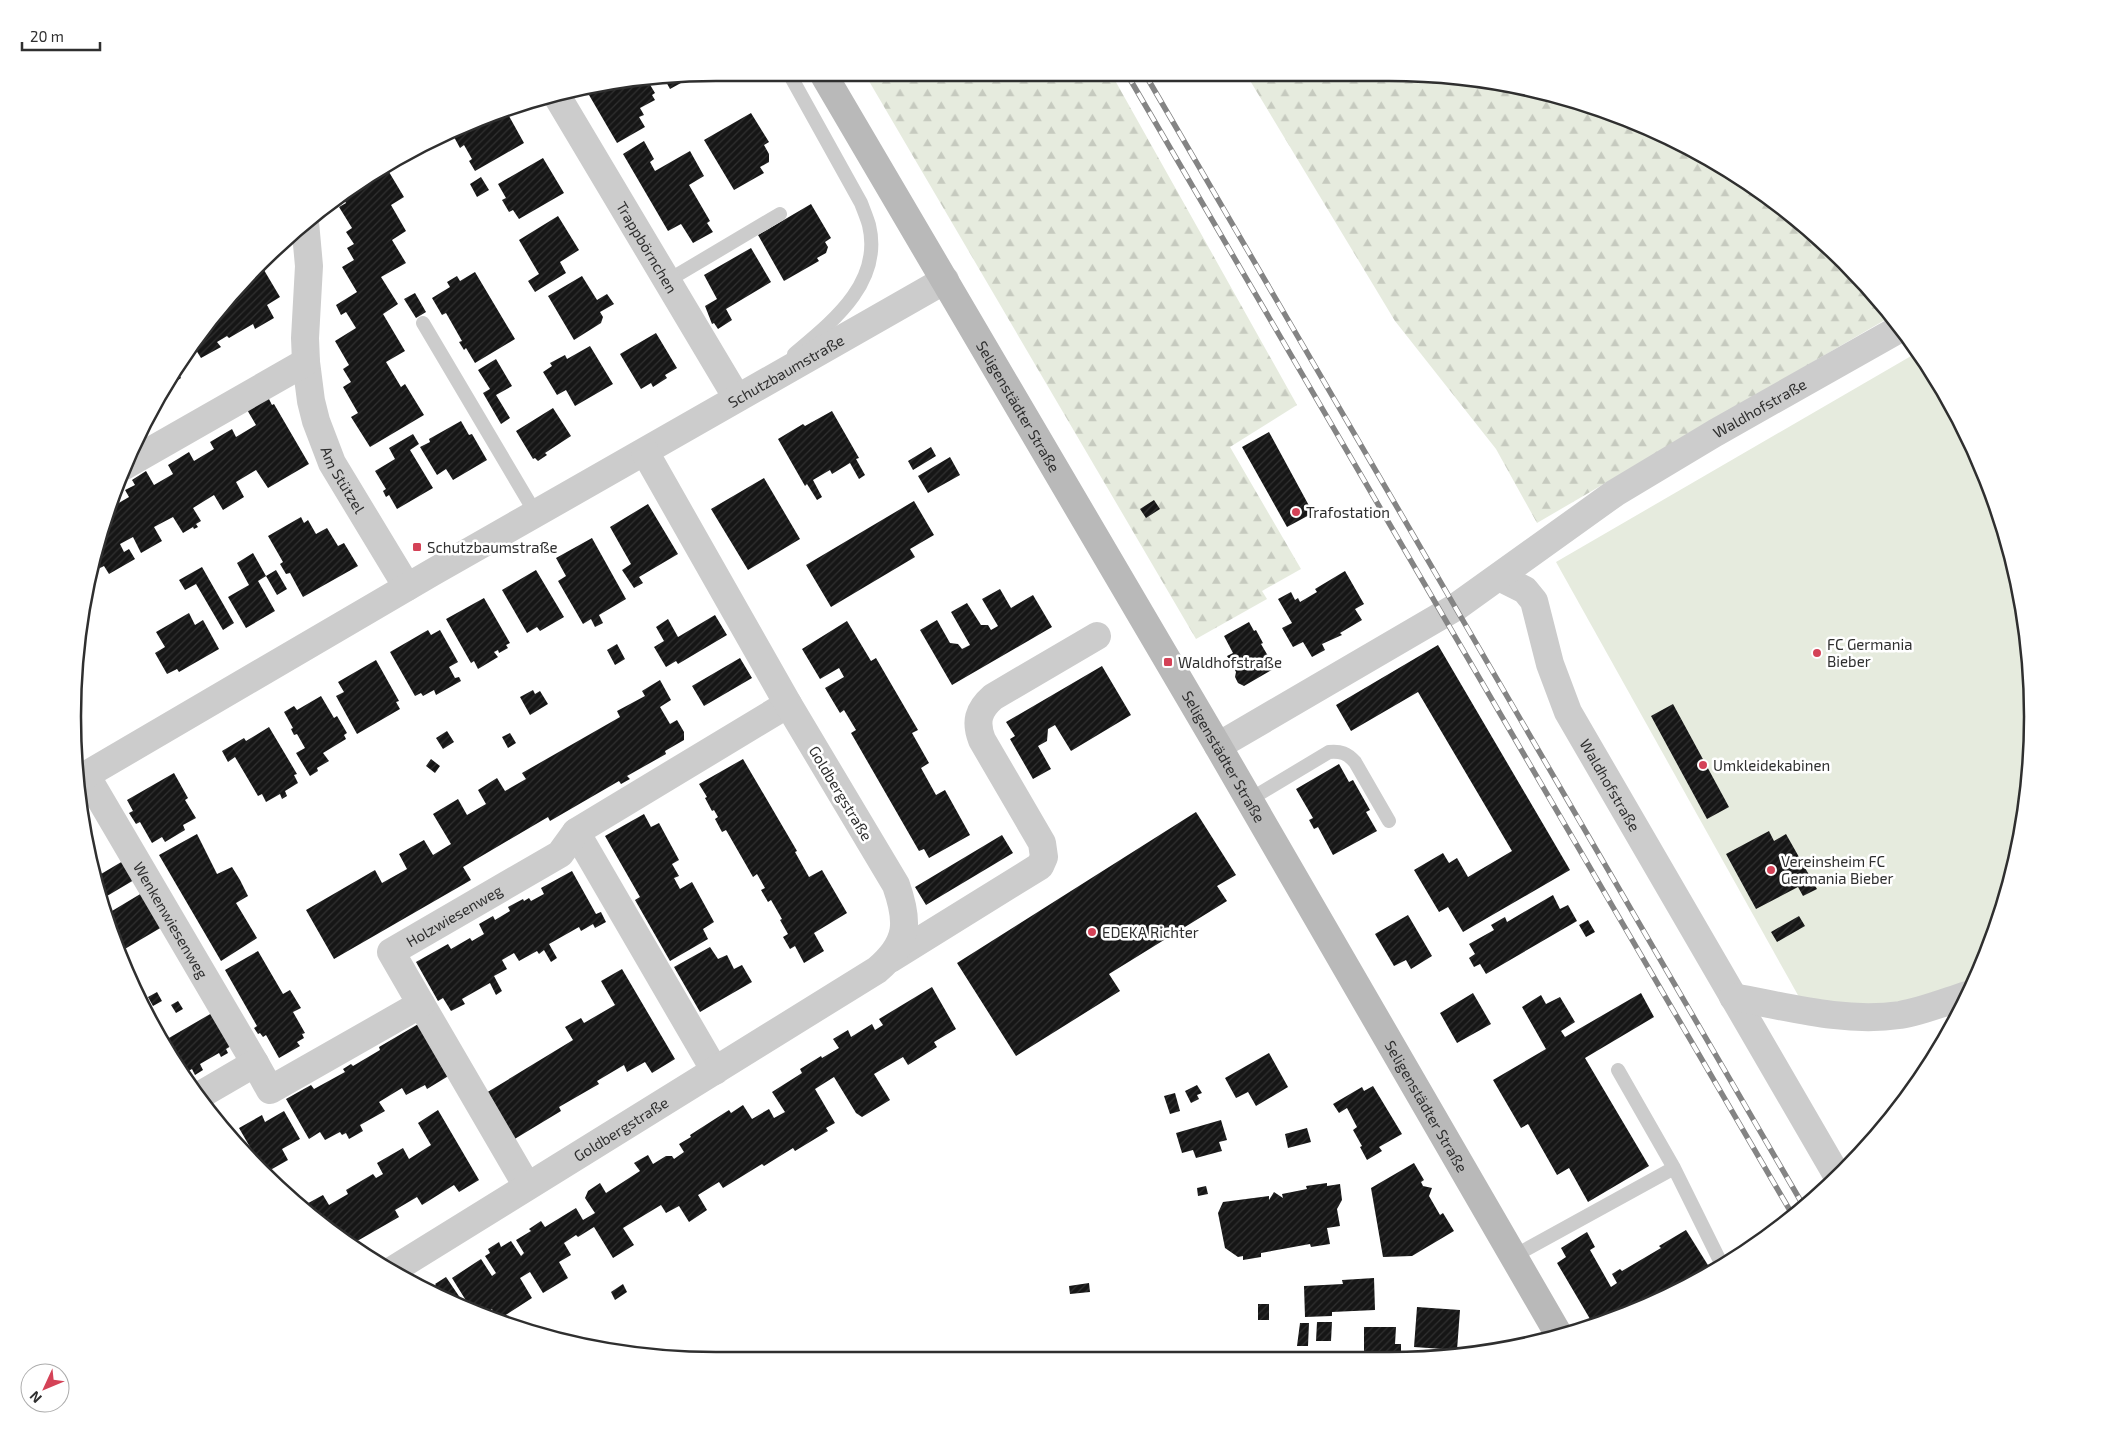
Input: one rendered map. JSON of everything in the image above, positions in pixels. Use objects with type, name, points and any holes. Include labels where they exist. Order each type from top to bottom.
[{"type":"street","name":"Seligenstädter Straße","points":[[827,81],[1218,746],[1556,1329]]},
{"type":"street","name":"Trappbörnchen","points":[[564,100],[667,281],[744,395]]},
{"type":"street","name":"Am Stützel","points":[[306,233],[309,266],[305,338],[311,401],[326,451],[344,485],[407,587]]},
{"type":"street","name":"Schutzbaumstraße","points":[[85,776],[407,587],[945,280]]},
{"type":"street","name":"Waldhofstraße","points":[[1218,746],[1456,607],[1548,539],[1615,494],[1715,433],[1894,332]]},
{"type":"street","points":[[136,459],[306,362]]},
{"type":"street","name":"Goldbergstraße","points":[[398,1267],[877,970],[890,959],[903,933],[905,921],[904,907],[896,885],[788,704],[645,452]]},
{"type":"street","name":"Waldhofstraße","points":[[1499,577],[1525,590],[1534,601],[1550,664],[1568,712],[1834,1170]]},
{"type":"street","points":[[890,959],[1040,866],[1044,857],[1042,843],[982,740],[978,730],[979,714],[985,704],[993,697],[1097,636]]},
{"type":"street","name":"Holzwiesenweg","points":[[421,1004],[391,952],[560,854],[576,832],[788,704]]},
{"type":"street","name":"Wenkenwiesenweg","points":[[85,781],[255,1063]]},
{"type":"street","points":[[576,832],[715,1071]]},
{"type":"street","points":[[1733,997],[1821,1014],[1874,1016],[1902,1014],[1958,997]]},
{"type":"street","points":[[205,1092],[255,1063],[270,1090],[421,1004],[527,1186]]},
{"type":"lane","points":[[744,395],[820,332],[848,304],[862,282],[870,253],[869,226],[861,203],[793,81]]},
{"type":"lane","points":[[667,281],[780,214]]},
{"type":"lane","points":[[423,323],[536,514]]},
{"type":"lane","points":[[1249,800],[1329,752],[1338,751],[1348,754],[1355,762],[1389,821]]},
{"type":"lane","points":[[1618,1070],[1674,1168],[1719,1259]]},
{"type":"lane","points":[[1514,1256],[1674,1168]]},
{"type":"green space","points":[[869,81],[1115,81],[1297,405],[1230,447],[1301,569],[1262,591],[1267,599],[1196,639]]},
{"type":"green space","points":[[1250,81],[1388,81],[1471,87],[1512,93],[1593,115],[1669,147],[1706,166],[1741,188],[1807,239],[1838,267],[1884,320],[1537,523],[1496,449],[1395,321]]},
{"type":"green space","name":"FC Germania Bieber","points":[[1911,356],[1939,399],[1958,436],[1990,512],[2012,593],[2022,675],[2024,716],[2022,758],[2012,840],[1990,921],[1965,983],[1907,1001],[1872,1006],[1837,1005],[1799,997],[1556,562]]},
{"type":"building","points":[[681,83],[670,89],[667,84]]},
{"type":"building","points":[[650,85],[655,93],[652,95],[655,100],[640,108],[644,115],[639,117],[645,127],[617,143],[589,95]]},
{"type":"building","points":[[751,113],[769,142],[764,145],[769,154],[769,162],[760,167],[764,173],[734,190],[704,140]]},
{"type":"building","points":[[509,116],[524,143],[475,171],[469,161],[472,159],[464,145],[460,148],[455,138]]},
{"type":"building","points":[[644,141],[654,159],[650,162],[655,171],[690,151],[704,176],[689,185],[710,221],[707,223],[713,232],[693,243],[681,224],[668,231],[623,154]]},
{"type":"building","points":[[543,158],[564,193],[519,219],[513,210],[509,212],[502,200],[506,198],[498,184]]},
{"type":"building","points":[[389,172],[404,197],[391,205],[406,231],[392,240],[406,263],[381,277],[398,304],[383,314],[405,351],[386,362],[401,387],[405,384],[424,415],[370,447],[351,417],[358,413],[343,387],[351,382],[343,369],[349,365],[335,341],[356,328],[346,312],[341,315],[336,305],[357,292],[342,267],[354,260],[347,248],[354,244],[346,232],[352,228],[339,207],[364,188]]},
{"type":"building","points":[[481,177],[489,190],[477,197],[470,184]]},
{"type":"building","points":[[811,204],[831,238],[825,242],[828,247],[826,253],[817,258],[819,261],[784,281],[758,235]]},
{"type":"building","points":[[558,216],[579,250],[560,262],[566,273],[535,292],[528,281],[539,274],[519,240]]},
{"type":"building","points":[[751,248],[771,282],[726,309],[732,320],[718,329],[714,323],[712,324],[705,306],[717,299],[704,275]]},
{"type":"building","points":[[264,270],[280,297],[267,305],[274,318],[255,329],[253,324],[229,338],[227,336],[217,342],[221,347],[201,358],[197,352],[239,298]]},
{"type":"building","points":[[475,272],[515,339],[475,363],[466,348],[464,350],[459,342],[462,341],[446,313],[442,315],[432,298],[450,287],[447,282],[457,276],[460,281]]},
{"type":"building","points":[[582,276],[597,300],[607,294],[614,304],[600,312],[603,317],[601,323],[574,340],[548,296]]},
{"type":"building","points":[[415,293],[426,312],[416,318],[404,299]]},
{"type":"building","points":[[656,333],[677,368],[665,375],[667,378],[653,387],[651,383],[641,389],[620,354]]},
{"type":"building","points":[[590,346],[613,384],[575,406],[566,390],[557,395],[543,372],[552,366],[550,363],[565,355],[567,359]]},
{"type":"building","points":[[496,359],[512,386],[496,395],[510,418],[501,424],[483,393],[490,389],[478,370]]},
{"type":"building","points":[[267,395],[309,464],[268,488],[256,470],[236,482],[244,497],[223,510],[214,495],[193,508],[201,521],[196,524],[198,527],[194,529],[193,527],[183,533],[173,517],[154,527],[162,541],[141,553],[133,537],[120,544],[124,552],[129,549],[135,559],[109,574],[104,566],[99,569],[115,512],[118,503],[129,497],[125,490],[135,485],[132,480],[146,471],[154,485],[173,474],[168,465],[189,452],[194,461],[214,449],[210,442],[232,429],[236,437],[256,425],[246,408]]},
{"type":"building","points":[[553,408],[571,436],[545,453],[547,455],[538,461],[535,458],[533,459],[516,431]]},
{"type":"building","points":[[832,411],[859,458],[856,459],[865,475],[859,479],[850,463],[832,474],[830,470],[813,480],[822,497],[817,500],[807,484],[805,486],[778,439],[803,424],[805,426]]},
{"type":"building","points":[[461,421],[469,435],[472,434],[487,460],[453,480],[446,469],[437,475],[420,447],[430,442],[429,439]]},
{"type":"building","points":[[1269,432],[1313,513],[1287,527],[1242,447]]},
{"type":"building","points":[[413,434],[419,444],[410,450],[433,488],[397,509],[389,495],[386,497],[383,491],[386,489],[375,471],[395,459],[389,448]]},
{"type":"building","points":[[931,447],[936,456],[913,470],[908,461]]},
{"type":"building","points":[[950,457],[960,475],[928,493],[918,476]]},
{"type":"building","points":[[764,478],[800,539],[748,570],[711,509]]},
{"type":"building","points":[[1154,500],[1160,509],[1146,518],[1140,509]]},
{"type":"building","points":[[914,501],[934,535],[910,549],[915,557],[831,607],[806,565]]},
{"type":"building","points":[[648,504],[678,554],[639,577],[643,583],[634,588],[622,570],[631,564],[610,527]]},
{"type":"building","points":[[301,517],[304,523],[308,520],[316,534],[327,528],[338,546],[344,543],[358,566],[303,597],[290,573],[286,574],[280,564],[283,562],[268,536]]},
{"type":"building","points":[[592,538],[626,599],[599,615],[603,623],[595,627],[591,619],[583,624],[558,581],[566,576],[556,558]]},
{"type":"building","points":[[253,553],[266,576],[258,581],[275,611],[246,628],[228,597],[249,585],[237,563]]},
{"type":"building","points":[[202,567],[234,623],[223,630],[196,584],[185,590],[179,580]]},
{"type":"building","points":[[276,570],[287,589],[277,595],[266,576]]},
{"type":"building","points":[[536,570],[564,617],[540,631],[537,627],[527,633],[502,590]]},
{"type":"building","points":[[1345,571],[1364,604],[1355,609],[1362,620],[1340,633],[1342,635],[1322,644],[1325,650],[1312,657],[1303,642],[1293,647],[1282,628],[1292,623],[1278,599],[1291,592],[1295,600],[1298,598],[1300,602],[1317,592],[1315,589]]},
{"type":"building","points":[[1000,589],[1011,608],[1033,595],[1052,627],[952,685],[920,630],[937,620],[950,643],[958,644],[962,649],[970,645],[951,612],[967,603],[981,625],[988,625],[991,630],[998,626],[982,599]]},
{"type":"building","points":[[484,598],[510,643],[506,645],[508,648],[499,653],[498,650],[494,652],[498,657],[478,669],[474,661],[471,663],[446,619]]},
{"type":"building","points":[[189,613],[195,625],[203,620],[219,649],[179,672],[177,669],[167,674],[155,653],[165,647],[156,632]]},
{"type":"building","points":[[715,615],[727,635],[678,664],[676,661],[666,667],[654,647],[664,641],[656,627],[668,619],[678,637]]},
{"type":"building","points":[[847,621],[871,661],[876,658],[918,730],[912,733],[929,763],[921,768],[936,795],[945,790],[970,835],[929,858],[924,849],[919,851],[851,733],[856,730],[844,710],[840,713],[825,688],[844,677],[839,668],[820,679],[802,649]]},
{"type":"building","points":[[1249,622],[1254,631],[1256,630],[1263,643],[1261,644],[1275,668],[1244,686],[1238,683],[1235,677],[1236,672],[1227,656],[1233,653],[1224,636]]},
{"type":"building","points":[[428,630],[431,635],[440,630],[458,662],[449,667],[455,678],[459,677],[461,681],[436,695],[434,690],[423,696],[421,693],[415,696],[390,652]]},
{"type":"building","points":[[617,644],[625,659],[615,665],[607,650]]},
{"type":"building","points":[[1438,645],[1570,870],[1463,932],[1448,907],[1439,912],[1414,870],[1443,853],[1449,863],[1457,858],[1468,877],[1512,851],[1418,692],[1351,731],[1336,705]]},
{"type":"building","points":[[740,658],[752,678],[704,706],[692,686]]},
{"type":"building","points":[[376,660],[399,701],[396,702],[400,709],[357,734],[336,696],[344,692],[338,682]]},
{"type":"building","points":[[1102,666],[1131,715],[1071,751],[1055,725],[1048,729],[1047,741],[1038,746],[1051,769],[1033,779],[1010,739],[1015,736],[1006,722]]},
{"type":"building","points":[[660,680],[671,700],[660,707],[670,724],[677,720],[684,732],[684,740],[665,751],[666,754],[627,776],[630,779],[621,784],[619,781],[550,821],[548,817],[463,867],[471,880],[334,959],[306,910],[375,870],[382,883],[407,869],[399,854],[424,840],[433,855],[451,844],[433,814],[458,799],[467,815],[486,804],[478,790],[497,778],[505,791],[526,779],[522,773],[620,717],[617,711],[645,696],[642,691]]},
{"type":"building","points":[[533,690],[535,694],[540,691],[548,704],[530,715],[520,697]]},
{"type":"building","points":[[321,696],[334,718],[337,716],[347,733],[344,735],[346,739],[323,753],[329,761],[317,768],[318,771],[310,776],[296,753],[305,748],[297,734],[294,735],[291,729],[293,728],[284,712],[294,706],[297,710]]},
{"type":"building","points":[[1673,704],[1729,807],[1707,819],[1651,716]]},
{"type":"building","points":[[269,727],[297,774],[294,775],[298,783],[285,791],[287,796],[282,799],[280,794],[266,802],[262,794],[258,796],[235,757],[228,762],[222,751],[244,738],[246,741]]},
{"type":"building","points":[[447,731],[454,742],[443,749],[436,738]]},
{"type":"building","points":[[510,733],[516,743],[508,748],[502,737]]},
{"type":"building","points":[[431,759],[440,766],[435,773],[426,766]]},
{"type":"building","points":[[743,759],[797,851],[795,852],[809,877],[822,870],[847,913],[814,933],[824,951],[804,963],[795,946],[790,949],[783,937],[788,934],[780,920],[782,919],[771,900],[768,902],[761,890],[765,888],[757,874],[753,877],[726,830],[722,832],[715,819],[718,817],[714,810],[712,811],[705,798],[707,797],[699,784]]},
{"type":"building","points":[[1339,764],[1349,782],[1353,780],[1370,810],[1366,812],[1377,831],[1333,855],[1318,827],[1314,829],[1309,820],[1313,818],[1296,789]]},
{"type":"building","points":[[174,773],[188,798],[185,800],[196,818],[183,825],[185,830],[165,842],[162,837],[152,843],[140,822],[136,824],[129,813],[133,811],[127,800]]},
{"type":"building","name":"EDEKA Richter","points":[[1196,812],[1236,875],[1217,886],[1227,901],[1109,974],[1120,991],[1016,1056],[957,963]]},
{"type":"building","points":[[644,814],[651,827],[659,823],[679,860],[672,864],[679,876],[674,878],[680,889],[692,882],[714,922],[703,929],[708,939],[670,961],[635,900],[640,897],[605,836]]},
{"type":"building","name":"Vereinsheim FC Germania Bieber","points":[[1769,831],[1774,841],[1786,834],[1817,889],[1803,896],[1798,887],[1756,909],[1726,854]]},
{"type":"building","points":[[197,834],[217,874],[232,867],[240,880],[248,896],[236,903],[257,938],[221,961],[159,855]]},
{"type":"building","points":[[1002,835],[1013,853],[926,905],[915,887]]},
{"type":"building","points":[[123,861],[134,880],[107,896],[101,874]]},
{"type":"building","points":[[572,871],[596,914],[601,912],[606,922],[595,928],[593,924],[581,931],[579,927],[549,944],[557,958],[551,962],[544,950],[539,954],[537,951],[519,961],[514,953],[502,960],[507,969],[494,976],[502,991],[496,995],[490,983],[462,999],[465,1004],[451,1011],[443,998],[438,1001],[416,962],[448,944],[451,949],[470,938],[472,941],[484,934],[479,924],[493,916],[495,920],[510,911],[508,907],[523,899],[524,901],[529,898],[531,901],[544,894],[541,888]]},
{"type":"building","points":[[142,893],[162,927],[126,949],[112,911]]},
{"type":"building","points":[[1553,895],[1560,909],[1568,905],[1577,921],[1486,974],[1480,964],[1474,967],[1469,958],[1475,954],[1469,944],[1494,930],[1491,925],[1505,917],[1507,922]]},
{"type":"building","points":[[1408,915],[1432,956],[1411,969],[1406,960],[1394,966],[1375,934]]},
{"type":"building","points":[[1799,916],[1805,926],[1777,942],[1771,932]]},
{"type":"building","points":[[1588,920],[1595,932],[1586,937],[1579,925]]},
{"type":"building","points":[[710,947],[718,959],[727,955],[734,969],[742,965],[752,982],[700,1012],[674,967]]},
{"type":"building","points":[[258,951],[283,994],[290,990],[301,1008],[293,1012],[305,1033],[302,1034],[304,1038],[297,1042],[300,1046],[279,1058],[266,1035],[263,1037],[254,1028],[257,1026],[225,970]]},
{"type":"building","points":[[622,969],[675,1059],[652,1073],[645,1062],[627,1072],[624,1065],[597,1081],[599,1084],[559,1107],[561,1111],[513,1140],[486,1093],[573,1040],[565,1027],[581,1018],[584,1023],[615,1005],[601,981]]},
{"type":"building","points":[[932,987],[956,1029],[934,1042],[937,1047],[908,1065],[903,1057],[874,1074],[890,1100],[862,1117],[856,1113],[834,1077],[815,1089],[835,1123],[826,1128],[828,1131],[795,1151],[793,1148],[764,1166],[762,1164],[723,1188],[719,1182],[698,1195],[707,1210],[689,1222],[679,1206],[666,1213],[661,1205],[623,1228],[634,1245],[613,1258],[594,1227],[578,1237],[576,1235],[564,1243],[571,1255],[559,1262],[568,1278],[543,1293],[530,1272],[520,1278],[532,1298],[505,1315],[465,1299],[452,1278],[481,1259],[492,1276],[496,1273],[485,1256],[490,1253],[488,1249],[499,1242],[501,1247],[511,1241],[521,1256],[524,1253],[516,1240],[531,1231],[529,1229],[541,1221],[545,1227],[576,1208],[583,1220],[595,1213],[585,1198],[588,1191],[600,1183],[606,1193],[640,1171],[634,1163],[648,1155],[653,1164],[666,1156],[672,1156],[674,1159],[684,1152],[679,1144],[729,1110],[731,1113],[743,1105],[752,1119],[769,1109],[774,1118],[785,1112],[772,1092],[802,1073],[800,1069],[839,1048],[833,1039],[848,1030],[851,1037],[872,1024],[875,1030],[883,1025],[879,1019]]},
{"type":"building","points":[[157,992],[162,1001],[153,1006],[148,997]]},
{"type":"building","points":[[1473,993],[1491,1024],[1457,1043],[1440,1013]]},
{"type":"building","points":[[1641,993],[1654,1017],[1585,1058],[1649,1166],[1588,1202],[1569,1168],[1557,1175],[1528,1124],[1521,1128],[1493,1080],[1546,1049],[1522,1007],[1541,995],[1546,1004],[1560,997],[1575,1022],[1561,1031],[1565,1037]]},
{"type":"building","points":[[178,1001],[183,1009],[176,1013],[171,1005]]},
{"type":"building","points":[[212,1013],[231,1046],[226,1049],[228,1053],[221,1057],[219,1053],[200,1064],[203,1070],[195,1075],[192,1069],[189,1071],[188,1069],[169,1038]]},
{"type":"building","points":[[420,1023],[450,1075],[427,1089],[425,1085],[406,1095],[402,1088],[379,1102],[385,1111],[360,1125],[363,1131],[349,1139],[346,1133],[342,1135],[340,1132],[325,1140],[320,1132],[309,1139],[286,1099],[311,1085],[314,1089],[345,1072],[343,1069],[351,1064],[353,1066],[380,1050],[379,1047]]},
{"type":"building","points":[[1269,1053],[1288,1087],[1256,1106],[1248,1092],[1236,1098],[1225,1078]]},
{"type":"building","points":[[1197,1085],[1202,1093],[1197,1095],[1199,1099],[1191,1103],[1185,1091]]},
{"type":"building","points":[[1373,1086],[1402,1134],[1379,1147],[1382,1151],[1367,1160],[1353,1130],[1357,1127],[1347,1108],[1339,1113],[1333,1104],[1362,1087],[1364,1091]]},
{"type":"building","points":[[1175,1093],[1180,1111],[1170,1114],[1164,1096]]},
{"type":"building","points":[[438,1110],[479,1180],[459,1192],[454,1185],[422,1205],[417,1197],[395,1210],[399,1217],[358,1241],[309,1203],[323,1195],[329,1205],[348,1194],[346,1190],[373,1174],[376,1178],[383,1174],[377,1163],[403,1148],[409,1159],[431,1145],[418,1123]]},
{"type":"building","points":[[284,1111],[300,1139],[282,1149],[288,1160],[271,1170],[250,1147],[239,1128],[262,1115],[265,1122]]},
{"type":"building","points":[[1221,1120],[1227,1140],[1219,1142],[1222,1151],[1196,1158],[1193,1150],[1182,1153],[1176,1133]]},
{"type":"building","points":[[1307,1128],[1311,1142],[1288,1148],[1285,1134]]},
{"type":"building","points":[[1414,1163],[1424,1180],[1421,1182],[1423,1186],[1432,1188],[1429,1196],[1440,1215],[1443,1213],[1454,1231],[1412,1256],[1383,1257],[1371,1188]]},
{"type":"building","points":[[1327,1183],[1327,1186],[1340,1184],[1342,1200],[1337,1209],[1340,1226],[1327,1228],[1330,1244],[1311,1247],[1310,1244],[1261,1253],[1261,1257],[1243,1260],[1243,1256],[1238,1257],[1225,1248],[1218,1213],[1223,1202],[1269,1196],[1269,1200],[1274,1192],[1283,1198],[1282,1194],[1307,1189],[1306,1186]]},
{"type":"building","points":[[1206,1186],[1208,1194],[1198,1196],[1197,1188]]},
{"type":"building","points":[[1686,1230],[1708,1266],[1632,1303],[1590,1319],[1557,1263],[1566,1257],[1561,1248],[1587,1232],[1595,1247],[1590,1250],[1611,1287],[1617,1283],[1612,1274],[1620,1269],[1622,1271],[1661,1248],[1659,1246]]},
{"type":"building","points":[[446,1277],[459,1297],[435,1286]]},
{"type":"building","points":[[1374,1278],[1375,1310],[1332,1312],[1332,1316],[1305,1317],[1304,1286],[1343,1284],[1342,1280]]},
{"type":"building","points":[[1089,1283],[1090,1292],[1070,1294],[1069,1286]]},
{"type":"building","points":[[623,1284],[627,1292],[615,1300],[611,1292]]},
{"type":"building","points":[[1258,1304],[1269,1304],[1269,1320],[1258,1320]]},
{"type":"building","points":[[1417,1307],[1460,1310],[1457,1347],[1441,1349],[1414,1347]]},
{"type":"building","points":[[1317,1322],[1332,1322],[1331,1341],[1316,1341]]},
{"type":"building","points":[[1300,1323],[1309,1323],[1308,1346],[1297,1346]]},
{"type":"building","points":[[1364,1327],[1396,1327],[1395,1344],[1401,1344],[1401,1351],[1364,1352]]},
{"type":"railway","points":[[1131,81],[1789,1209]]},
{"type":"railway","points":[[1149,81],[1800,1200]]},
{"type":"place","name":"Trafostation","points":[[1296,512]]},
{"type":"place","name":"Schutzbaumstraße","points":[[417,547]]},
{"type":"place","name":"FC Germania Bieber","points":[[1817,653]]},
{"type":"place","name":"Waldhofstraße","points":[[1168,662]]},
{"type":"place","name":"Umkleidekabinen","points":[[1703,765]]},
{"type":"place","name":"Vereinsheim FC Germania Bieber","points":[[1771,870]]},
{"type":"place","name":"EDEKA Richter","points":[[1092,932]]}]
